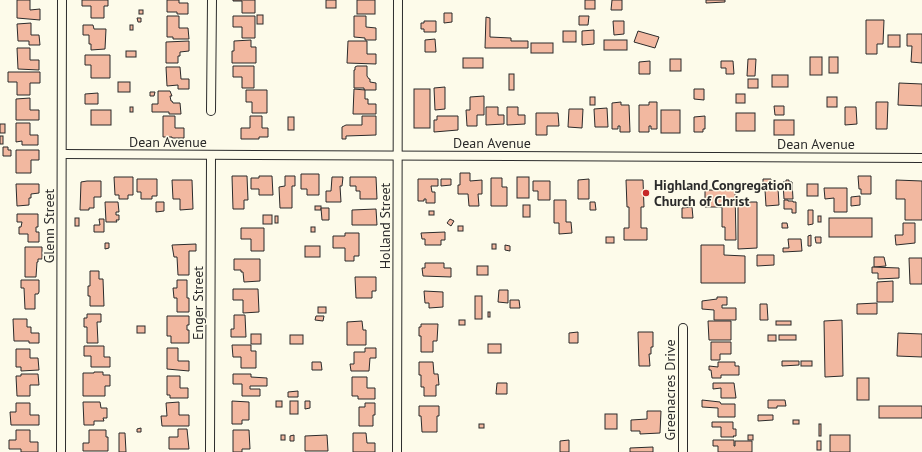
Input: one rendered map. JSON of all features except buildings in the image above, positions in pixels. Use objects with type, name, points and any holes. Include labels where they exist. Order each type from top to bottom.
[{"type":"street","name":"Glenn Street","points":[[62,0],[62,452]]},
{"type":"street","points":[[212,0],[212,111]]},
{"type":"street","name":"Holland Street","points":[[397,452],[398,0]]},
{"type":"street","name":"Dean Avenue","points":[[62,154],[922,158]]},
{"type":"street","name":"Enger Street","points":[[210,452],[211,155]]},
{"type":"street","name":"Greenacres Drive","points":[[683,328],[683,452]]},
{"type":"place","name":"Highland Congregation Church of Christ","points":[[646,193]]}]
